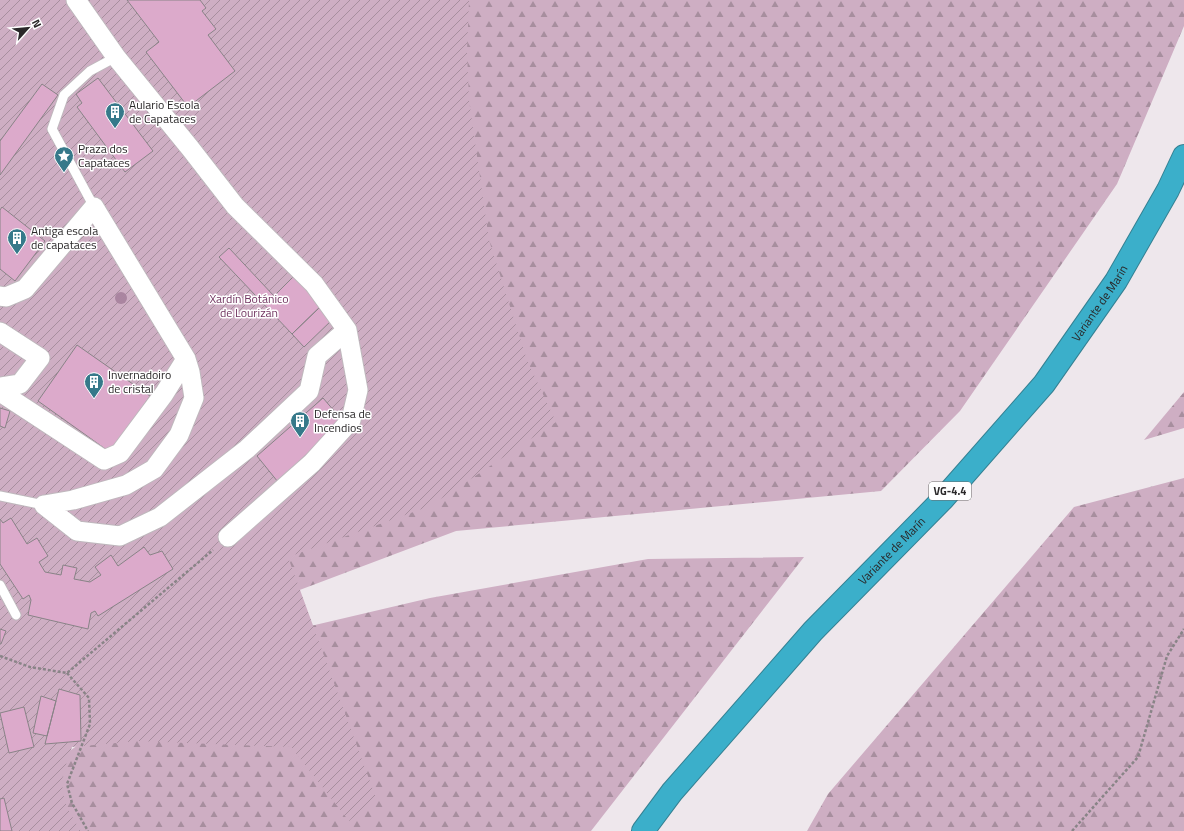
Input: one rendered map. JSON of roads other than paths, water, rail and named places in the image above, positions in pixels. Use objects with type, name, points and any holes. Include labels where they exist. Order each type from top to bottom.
[{"type":"highway","name":"Variante de Marín","points":[[643,831],[672,792],[813,631],[943,499],[1044,384],[1116,281],[1168,190],[1184,156]]},
{"type":"street","points":[[76,0],[116,57],[235,206],[314,284],[347,330],[358,390],[351,420],[312,463],[228,536]]},
{"type":"street","points":[[0,296],[6,297],[25,288],[94,207],[186,359],[194,398],[179,435],[154,469],[126,485],[73,500],[44,505]]},
{"type":"street","points":[[44,505],[77,531],[120,536],[160,517],[247,449],[309,391],[316,356],[347,330]]},
{"type":"street","points":[[0,332],[40,358],[20,384],[0,387]]},
{"type":"street","points":[[0,392],[104,460],[120,453],[164,394],[186,359]]},
{"type":"lane","points":[[94,207],[52,129],[64,95],[90,71],[116,57]]},
{"type":"lane","points":[[0,496],[44,505]]},
{"type":"lane","points":[[0,585],[16,616]]},
{"type":"place","name":"Aulario Escola de Capataces","points":[[115,129]]},
{"type":"place","name":"Praza dos Capataces","points":[[64,173]]},
{"type":"place","name":"Antiga escola de capataces","points":[[17,255]]},
{"type":"place","name":"Invernadoiro de cristal","points":[[94,399]]},
{"type":"place","name":"Defensa de Incendios","points":[[300,438]]},
{"type":"park label","name":"Xardín Botánico de Lourizán","points":[[249,306]]}]
